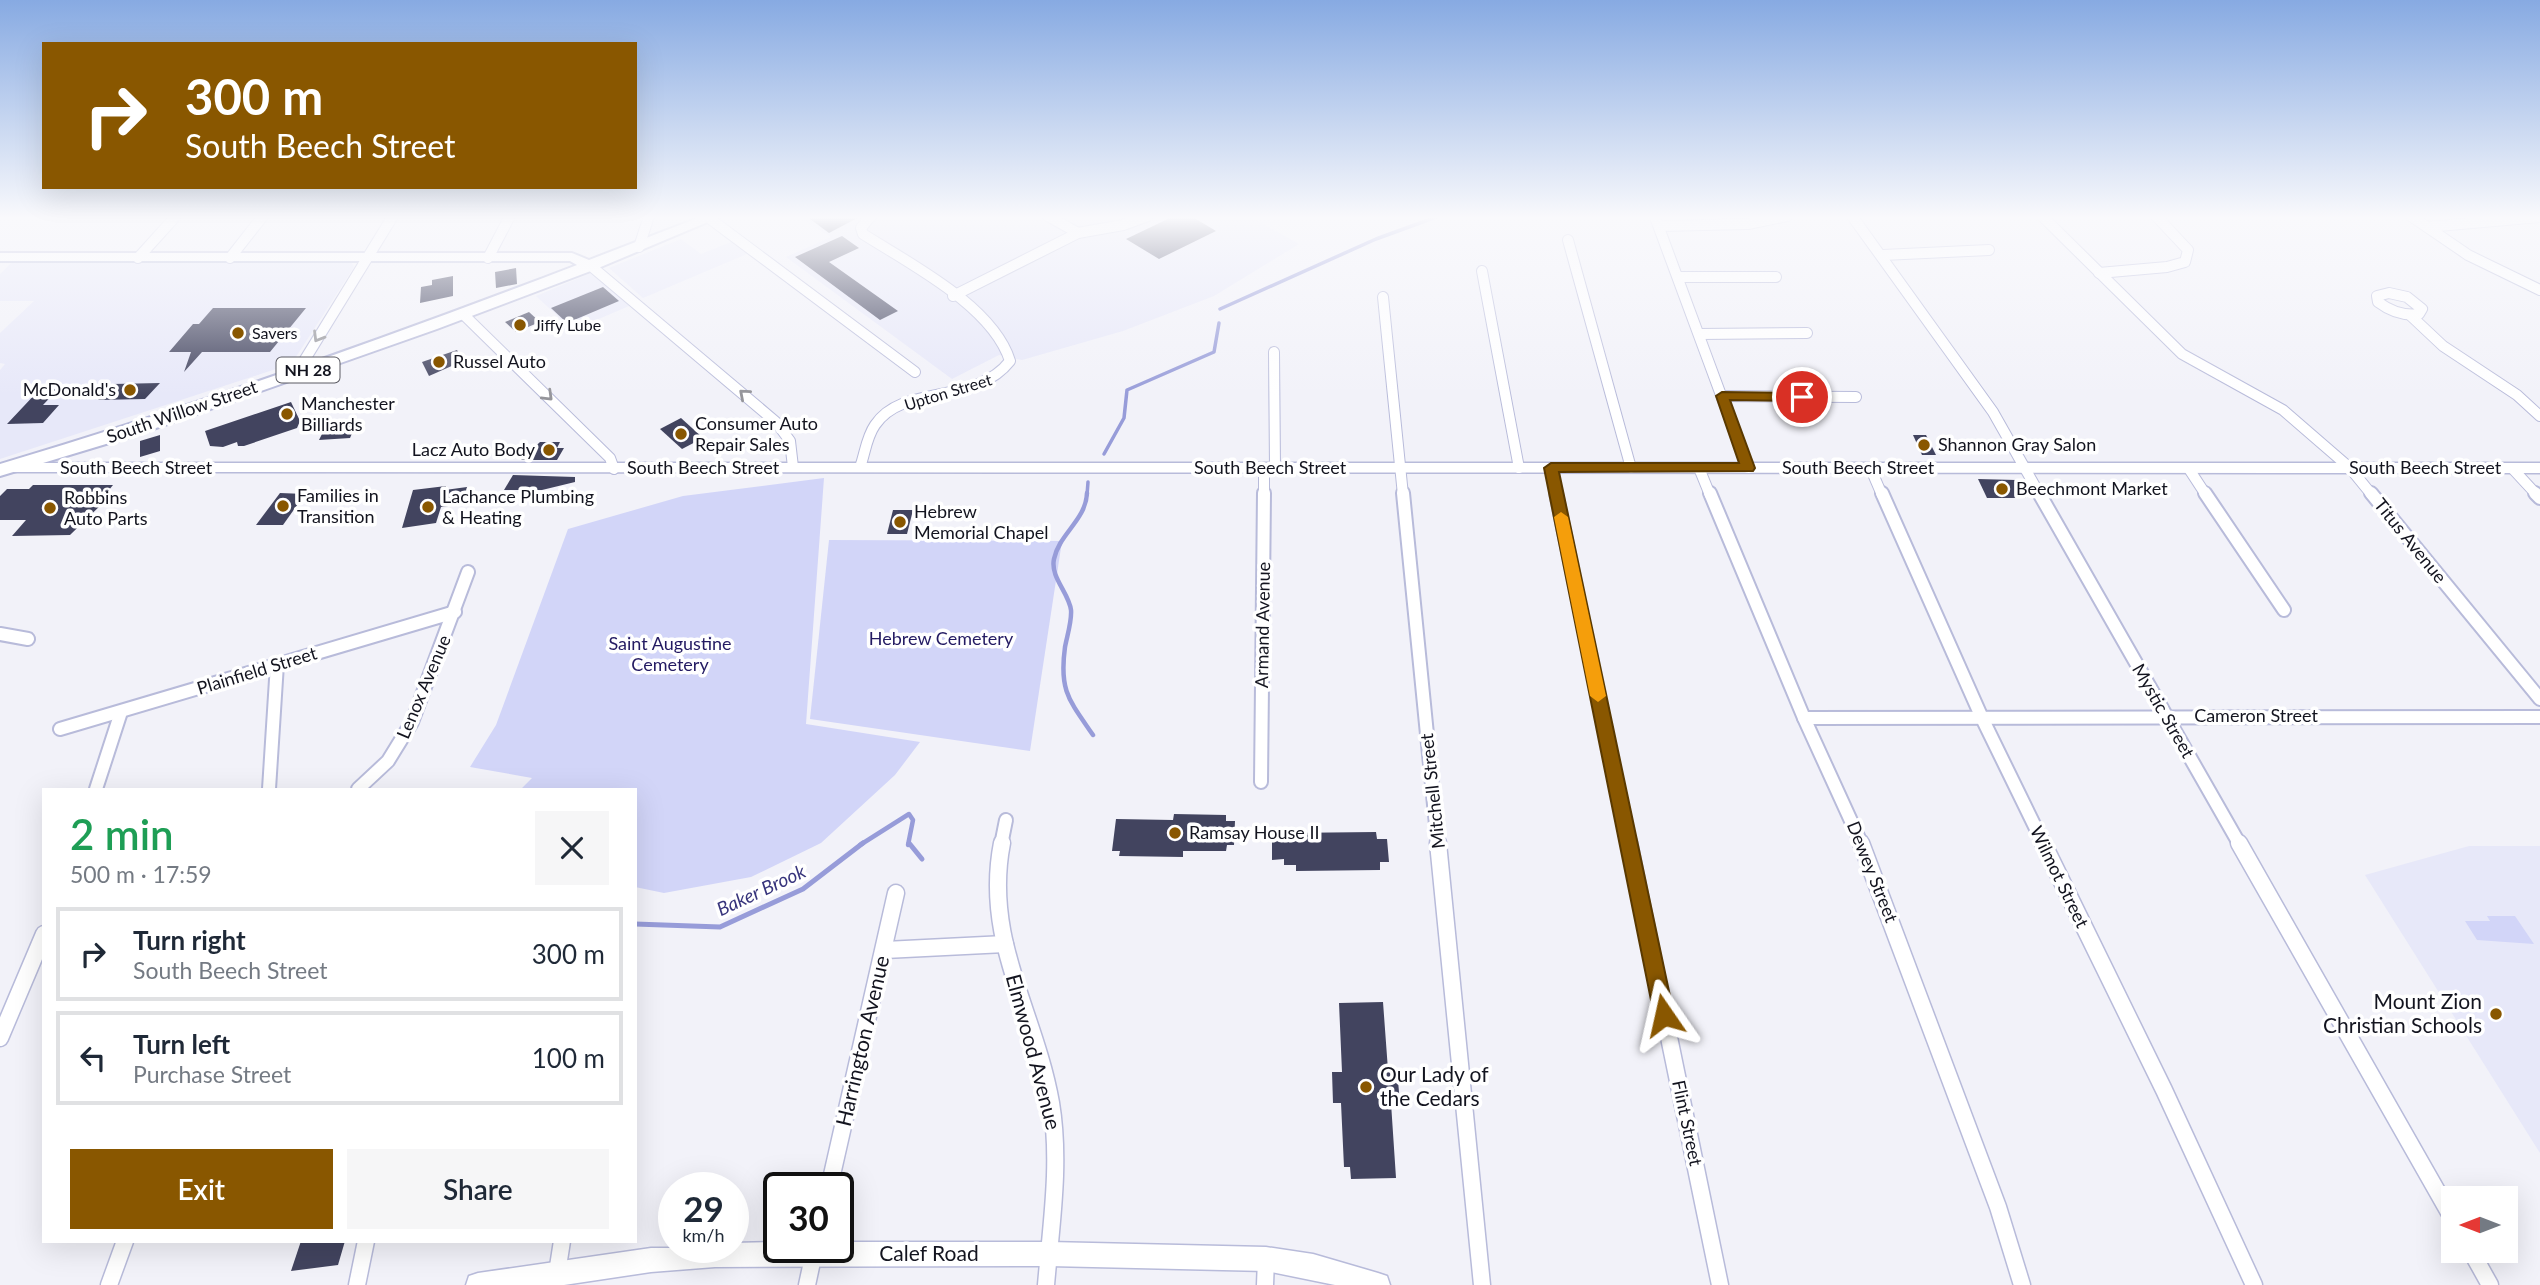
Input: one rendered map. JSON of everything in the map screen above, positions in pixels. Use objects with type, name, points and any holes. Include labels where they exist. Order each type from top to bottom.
[{"type":"main road","name":"South Willow Street","points":[[3,468],[133,430],[464,315],[566,276]]},
{"type":"street","points":[[296,374],[355,276]]},
{"type":"street","points":[[604,276],[776,422],[790,441],[793,467]]},
{"type":"street","points":[[789,276],[915,372]]},
{"type":"street","name":"Upton Street","points":[[860,467],[874,425],[885,414],[900,407],[986,382],[1008,366],[1010,355],[1004,340],[974,309],[924,276]]},
{"type":"street","points":[[953,296],[993,276]]},
{"type":"street","points":[[1483,276],[1519,468]]},
{"type":"street","points":[[1578,276],[1631,468]]},
{"type":"street","name":"Mystic Street","points":[[1896,276],[1986,401],[2441,1198]]},
{"type":"street","name":"Titus Avenue","points":[[2102,276],[2182,354],[2283,410],[2350,468],[2540,699]]},
{"type":"street","points":[[2511,276],[2540,290]]},
{"type":"street","points":[[1748,468],[1678,277],[1776,277]]},
{"type":"street","name":"Mitchell Street","points":[[1383,298],[1482,1285]]},
{"type":"street","points":[[464,315],[610,458],[614,469]]},
{"type":"street","points":[[2410,315],[2443,346],[2517,395],[2540,416]]},
{"type":"street","points":[[1699,334],[1807,333]]},
{"type":"street","name":"Armand Avenue","points":[[1261,782],[1274,352]]},
{"type":"street","points":[[1722,396],[1856,397]]},
{"type":"street","name":"Wilmot Street","points":[[1870,467],[1982,718],[2164,1090],[2254,1285]]},
{"type":"street","name":"South Beech Street","points":[[3,468],[2540,468]]},
{"type":"street","name":"Flint Street","points":[[1551,468],[1720,1285]]},
{"type":"street","name":"Dewey Street","points":[[1699,468],[1804,718],[1874,871],[1998,1207],[2022,1285]]},
{"type":"street","points":[[2512,468],[2540,498]]},
{"type":"street","points":[[2189,469],[2284,610]]},
{"type":"street","name":"Lenox Avenue","points":[[359,788],[388,761],[403,739],[455,612],[468,572]]},
{"type":"street","name":"Plainfield Street","points":[[60,729],[455,612]]},
{"type":"street","points":[[0,634],[28,639]]},
{"type":"street","points":[[269,788],[277,664]]},
{"type":"street","points":[[96,788],[121,712]]},
{"type":"street","name":"Cameron Street","points":[[1804,718],[2166,715],[2540,717]]},
{"type":"street","name":"Elmwood Avenue","points":[[1006,820],[995,877],[997,913],[1055,1119],[1058,1140],[1046,1285]]},
{"type":"street","name":"Harrington Avenue","points":[[833,1172],[897,893]]},
{"type":"street","points":[[0,1038],[42,939]]},
{"type":"street","points":[[885,950],[1005,944]]},
{"type":"street","points":[[109,1285],[124,1243]]},
{"type":"street","points":[[357,1285],[366,1243]]},
{"type":"street","points":[[557,1273],[562,1243]]},
{"type":"street","name":"Calef Road","points":[[854,1252],[1266,1259],[1314,1266],[1378,1285]]},
{"type":"street","name":"Calef Road","points":[[478,1285],[680,1257],[763,1253]]},
{"type":"street","points":[[1265,1285],[1266,1259]]},
{"type":"street","points":[[807,1285],[812,1263]]},
{"type":"street","points":[[2478,1264],[2490,1285]]},
{"type":"shaded area","points":[[0,276],[348,276],[294,360],[282,367],[0,459],[0,370],[5,364],[0,363],[0,333],[34,301],[0,301]]},
{"type":"shaded area","points":[[584,276],[594,276],[629,306],[573,330],[536,296]]},
{"type":"shaded area","points":[[618,276],[695,276],[643,298]]},
{"type":"shaded area","points":[[812,276],[1247,276],[1214,296],[1123,331],[1022,360],[999,355],[952,379]]},
{"type":"shaded area","name":"Mount Zion Christian Schools","points":[[2469,846],[2540,846],[2540,1153],[2365,875]]},
{"type":"green space","name":"Saint Augustine Cemetery","points":[[824,478],[806,724],[920,742],[895,775],[821,843],[751,877],[664,893],[637,887],[637,788],[522,788],[532,778],[470,767],[496,725],[568,529],[683,496]]},
{"type":"green space","name":"Hebrew Cemetery","points":[[829,540],[1062,541],[1030,751],[810,719]]},
{"type":"green space","points":[[2487,916],[2515,916],[2534,944],[2477,940],[2465,921],[2490,921]]},
{"type":"building","points":[[453,276],[453,296],[420,303],[421,287],[432,285],[432,280]]},
{"type":"building","points":[[495,276],[516,276],[517,284],[496,288]]},
{"type":"building","points":[[821,276],[849,276],[898,311],[880,320]]},
{"type":"building","points":[[603,287],[619,301],[567,323],[551,308]]},
{"type":"building","name":"Savers","points":[[213,308],[306,308],[270,352],[202,352],[184,372],[191,352],[169,352],[193,324],[199,324]]},
{"type":"building","name":"Jiffy Lube","points":[[529,312],[540,322],[516,332],[505,322]]},
{"type":"building","name":"Russel Auto","points":[[457,350],[463,361],[429,376],[422,362]]},
{"type":"building","name":"McDonald's","points":[[160,383],[145,399],[98,400],[113,384]]},
{"type":"building","points":[[58,389],[43,405],[59,405],[43,423],[7,424],[39,390]]},
{"type":"building","points":[[291,402],[300,421],[297,428],[244,446],[238,446],[237,442],[223,447],[210,446],[205,431]]},
{"type":"building","name":"Consumer Auto Repair Sales","points":[[681,418],[703,438],[682,449],[660,429]]},
{"type":"building","points":[[357,422],[350,438],[319,440],[326,426]]},
{"type":"building","points":[[160,435],[160,451],[140,457],[140,441]]},
{"type":"building","name":"Shannon Gray Salon","points":[[1913,435],[1926,435],[1936,455],[1922,455]]},
{"type":"building","name":"Lacz Auto Body","points":[[540,442],[560,442],[557,448],[564,448],[557,460],[521,460]]},
{"type":"building","name":"Lachance Plumbing & Heating","points":[[513,475],[575,477],[575,482],[542,490],[504,490]]},
{"type":"building","name":"Beechmont Market","points":[[1978,479],[2016,480],[2026,498],[1987,498]]},
{"type":"building","name":"Robbins Auto Parts","points":[[33,485],[113,485],[100,501],[105,501],[70,535],[12,536],[26,520],[0,520],[0,496],[7,489],[29,489]]},
{"type":"building","name":"Lachance Plumbing & Heating","points":[[446,486],[445,490],[467,487],[463,504],[441,507],[436,523],[402,528],[413,490]]},
{"type":"building","name":"Families in Transition","points":[[280,493],[305,494],[283,525],[256,525]]},
{"type":"building","name":"Hebrew Memorial Chapel","points":[[893,510],[913,510],[907,534],[887,534]]},
{"type":"building","name":"Ramsay House II","points":[[1174,814],[1226,815],[1226,821],[1235,821],[1234,845],[1227,845],[1226,851],[1183,851],[1183,857],[1119,856],[1120,851],[1112,851],[1116,819],[1173,820]]},
{"type":"building","points":[[1376,832],[1377,839],[1387,839],[1389,862],[1380,862],[1380,870],[1296,871],[1296,865],[1284,865],[1284,859],[1272,860],[1272,837],[1284,837],[1284,833]]},
{"type":"building","name":"Our Lady of the Cedars","points":[[1383,1002],[1388,1070],[1397,1070],[1400,1103],[1391,1103],[1396,1178],[1351,1179],[1350,1167],[1344,1167],[1341,1103],[1333,1103],[1332,1072],[1342,1072],[1339,1003]]},
{"type":"building","points":[[300,1243],[344,1243],[338,1265],[291,1271]]},
{"type":"waterway","name":"Baker Brook","points":[[1220,309],[1294,276]]},
{"type":"waterway","name":"Baker Brook","points":[[1104,454],[1124,418],[1127,390],[1214,352],[1219,323]]},
{"type":"waterway","name":"Baker Brook","points":[[1087,495],[1088,482]]},
{"type":"waterway","name":"Baker Brook","points":[[1087,493],[1082,511],[1057,550],[1054,566],[1071,610],[1063,662],[1065,685],[1072,703],[1093,735]]},
{"type":"waterway","name":"Baker Brook","points":[[862,844],[909,814],[913,820],[908,845]]},
{"type":"waterway","name":"Baker Brook","points":[[909,843],[922,859]]},
{"type":"waterway","name":"Baker Brook","points":[[637,924],[720,927],[803,889],[862,844]]},
{"type":"slow traffic","points":[[1561,517],[1598,696]]},
{"type":"place","name":"Jiffy Lube","points":[[520,325]]},
{"type":"place","name":"Savers","points":[[238,333]]},
{"type":"place","name":"Russel Auto","points":[[439,362]]},
{"type":"place","name":"McDonald's","points":[[130,390]]},
{"type":"place","name":"Manchester Billiards","points":[[287,414]]},
{"type":"place","name":"Consumer Auto Repair Sales","points":[[681,434]]},
{"type":"place","name":"Shannon Gray Salon","points":[[1924,445]]},
{"type":"place","name":"Lacz Auto Body","points":[[549,450]]},
{"type":"place","name":"Beechmont Market","points":[[2002,489]]},
{"type":"place","name":"Families in Transition","points":[[283,506]]},
{"type":"place","name":"Lachance Plumbing & Heating","points":[[428,507]]},
{"type":"place","name":"Robbins Auto Parts","points":[[50,508]]},
{"type":"place","name":"Hebrew Memorial Chapel","points":[[900,522]]},
{"type":"place","name":"Ramsay House II","points":[[1175,833]]},
{"type":"place","name":"Mount Zion Christian Schools","points":[[2496,1014]]},
{"type":"place","name":"Our Lady of the Cedars","points":[[1366,1087]]},
{"type":"route","points":[[1664,1015],[1551,468],[1748,468],[1722,396],[1802,397]]}]
